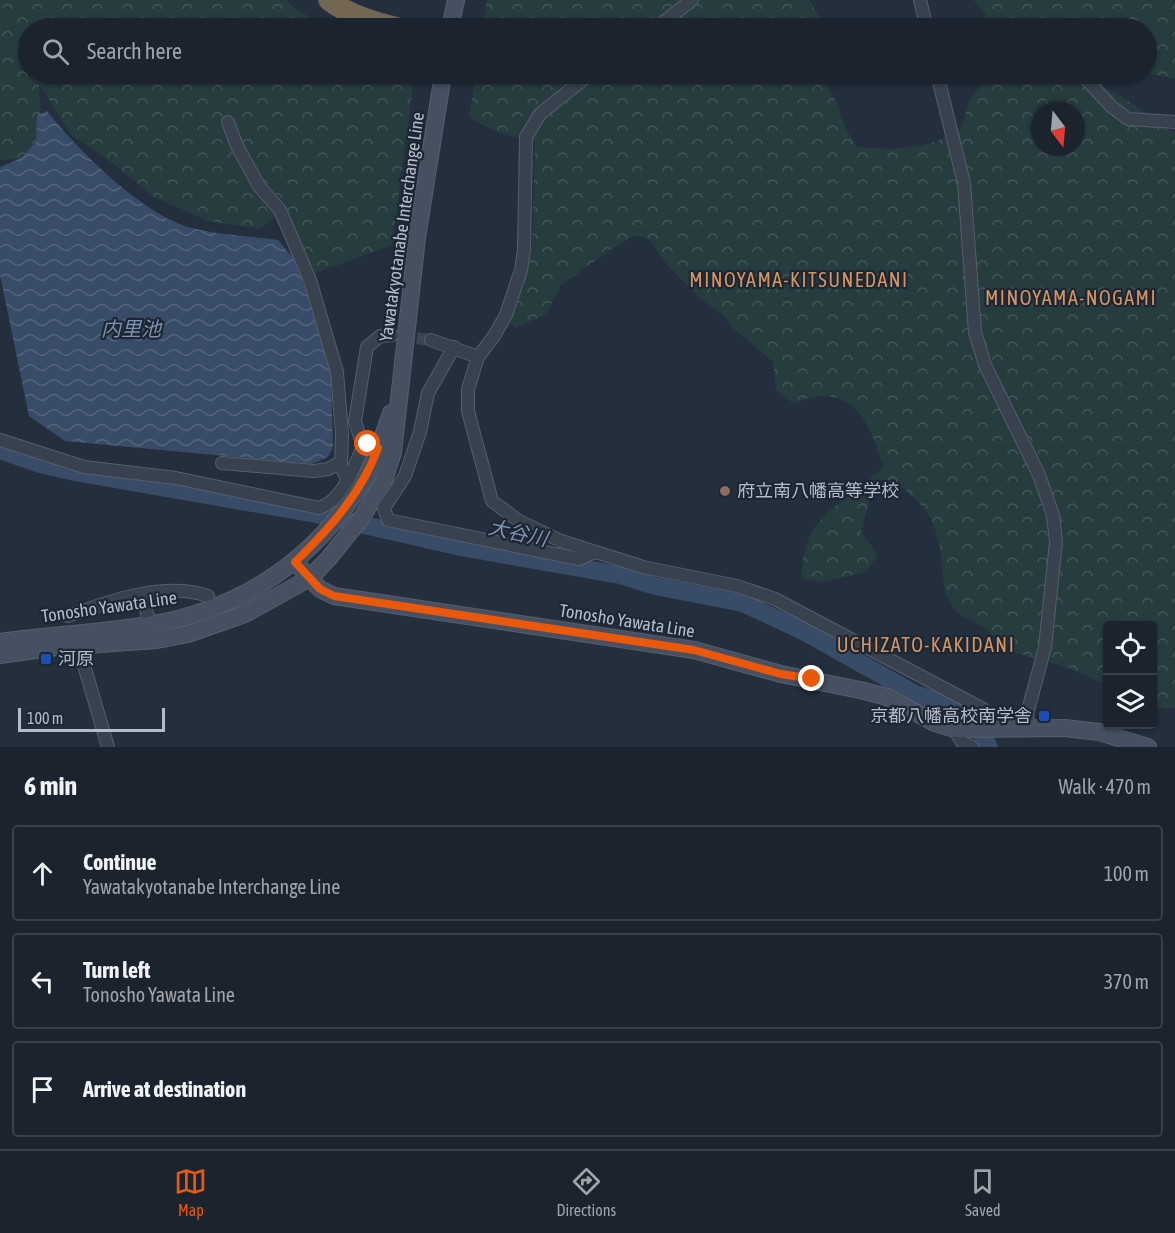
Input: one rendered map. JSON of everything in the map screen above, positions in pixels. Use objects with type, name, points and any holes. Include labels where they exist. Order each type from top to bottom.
[{"type":"highway","points":[[314,0],[327,10],[344,18]]},
{"type":"highway","points":[[329,0],[362,18]]},
{"type":"main road","points":[[452,18],[456,0]]},
{"type":"main road","name":"Yawatakyotanabe Interchange Line","points":[[295,562],[342,513],[369,473],[401,386],[417,238],[440,84]]},
{"type":"main road","name":"Yawatakyotanabe Interchange Line","points":[[310,578],[349,535],[382,483],[379,448]]},
{"type":"main road","name":"Tonosho Yawata Line","points":[[0,642],[150,625],[201,613],[255,589],[295,562],[320,589],[334,596],[694,650],[781,674],[860,690],[887,698],[963,739],[996,729],[1065,728],[1099,732],[1148,747]]},
{"type":"main road","name":"Tonosho Yawata Line","points":[[0,655],[57,647],[157,640],[188,634],[245,614],[310,578]]},
{"type":"street","points":[[669,18],[692,0]]},
{"type":"street","points":[[920,0],[924,18]]},
{"type":"street","points":[[578,84],[540,114],[526,137],[524,250],[521,270],[506,315],[478,357],[468,389],[468,411],[492,501],[519,521],[561,541],[643,567],[737,586],[775,599],[983,709],[996,729]]},
{"type":"street","points":[[939,84],[964,183],[975,332],[985,365],[1039,475],[1053,515],[1056,542],[1045,647],[1027,714],[1028,727]]},
{"type":"street","points":[[1090,84],[1112,107],[1128,119],[1175,122]]},
{"type":"street","points":[[228,122],[237,146],[259,186],[280,210],[310,280],[337,372],[342,434],[341,462],[347,479]]},
{"type":"street","points":[[0,440],[84,467],[176,478],[319,508],[330,504],[347,479],[379,448],[360,437],[354,421],[367,347],[380,336],[392,335]]},
{"type":"street","points":[[431,340],[478,357]]},
{"type":"street","points":[[454,347],[428,393],[420,432],[405,476],[384,508],[388,520],[579,559],[595,552]]},
{"type":"street","points":[[222,464],[314,471],[328,469],[341,462]]},
{"type":"street","points":[[69,616],[125,597],[142,594],[196,591],[208,596]]},
{"type":"street","points":[[142,594],[150,625]]},
{"type":"street","points":[[83,662],[108,747]]},
{"type":"green space","points":[[0,0],[287,0],[293,7],[311,18],[18,18],[18,84],[39,84],[42,145],[27,158],[0,160]]},
{"type":"green space","points":[[487,0],[810,0],[819,18],[484,18]]},
{"type":"green space","points":[[974,0],[1175,0],[1175,79],[1157,75],[1157,18],[985,18],[986,15]]},
{"type":"green space","points":[[40,84],[413,85],[392,245],[316,273],[278,214],[260,229],[208,221],[154,197],[110,161],[71,135]]},
{"type":"green space","points":[[474,84],[827,84],[838,105],[845,128],[857,147],[890,149],[935,142],[961,129],[970,99],[982,84],[1102,84],[1168,130],[1175,131],[1175,707],[1164,709],[1157,706],[1157,621],[1103,621],[1103,683],[1066,667],[1012,652],[983,627],[957,613],[945,593],[939,542],[932,520],[918,501],[906,490],[889,480],[874,481],[861,532],[877,557],[866,571],[822,582],[801,579],[803,557],[811,532],[826,514],[884,467],[864,419],[847,402],[835,397],[818,396],[793,403],[776,391],[773,362],[733,328],[723,315],[701,299],[667,265],[650,240],[636,235],[610,250],[561,285],[546,314],[515,328],[510,323],[529,266],[532,246],[535,142],[501,132],[469,117]]},
{"type":"water","name":"内里池","points":[[47,111],[93,162],[132,196],[153,210],[192,228],[278,240],[294,259],[334,361],[331,378],[333,447],[328,457],[312,464],[65,441],[29,416],[0,275],[0,167],[21,158],[36,142],[37,115]]},
{"type":"waterway","name":"大谷川","points":[[0,450],[40,464],[80,473],[316,514],[461,547],[620,575],[655,586],[743,603],[803,631],[917,695],[954,706],[972,718],[989,747]]},
{"type":"tunnel","points":[[399,336],[431,340]]},
{"type":"place","name":"府立南八幡高等学校","points":[[725,491]]},
{"type":"place","name":"河原","points":[[46,659]]},
{"type":"place","name":"京都八幡高校南学舎","points":[[1044,716]]},
{"type":"district","name":"MINOYAMA-KITSUNEDANI","points":[[799,280]]},
{"type":"district","name":"MINOYAMA-NOGAMI","points":[[1071,298]]},
{"type":"district","name":"UCHIZATO-KAKIDANI","points":[[926,645]]},
{"type":"route","points":[[368,444],[378,448],[369,473],[342,513],[295,562],[320,589],[334,596],[694,650],[781,674],[812,679]]}]
